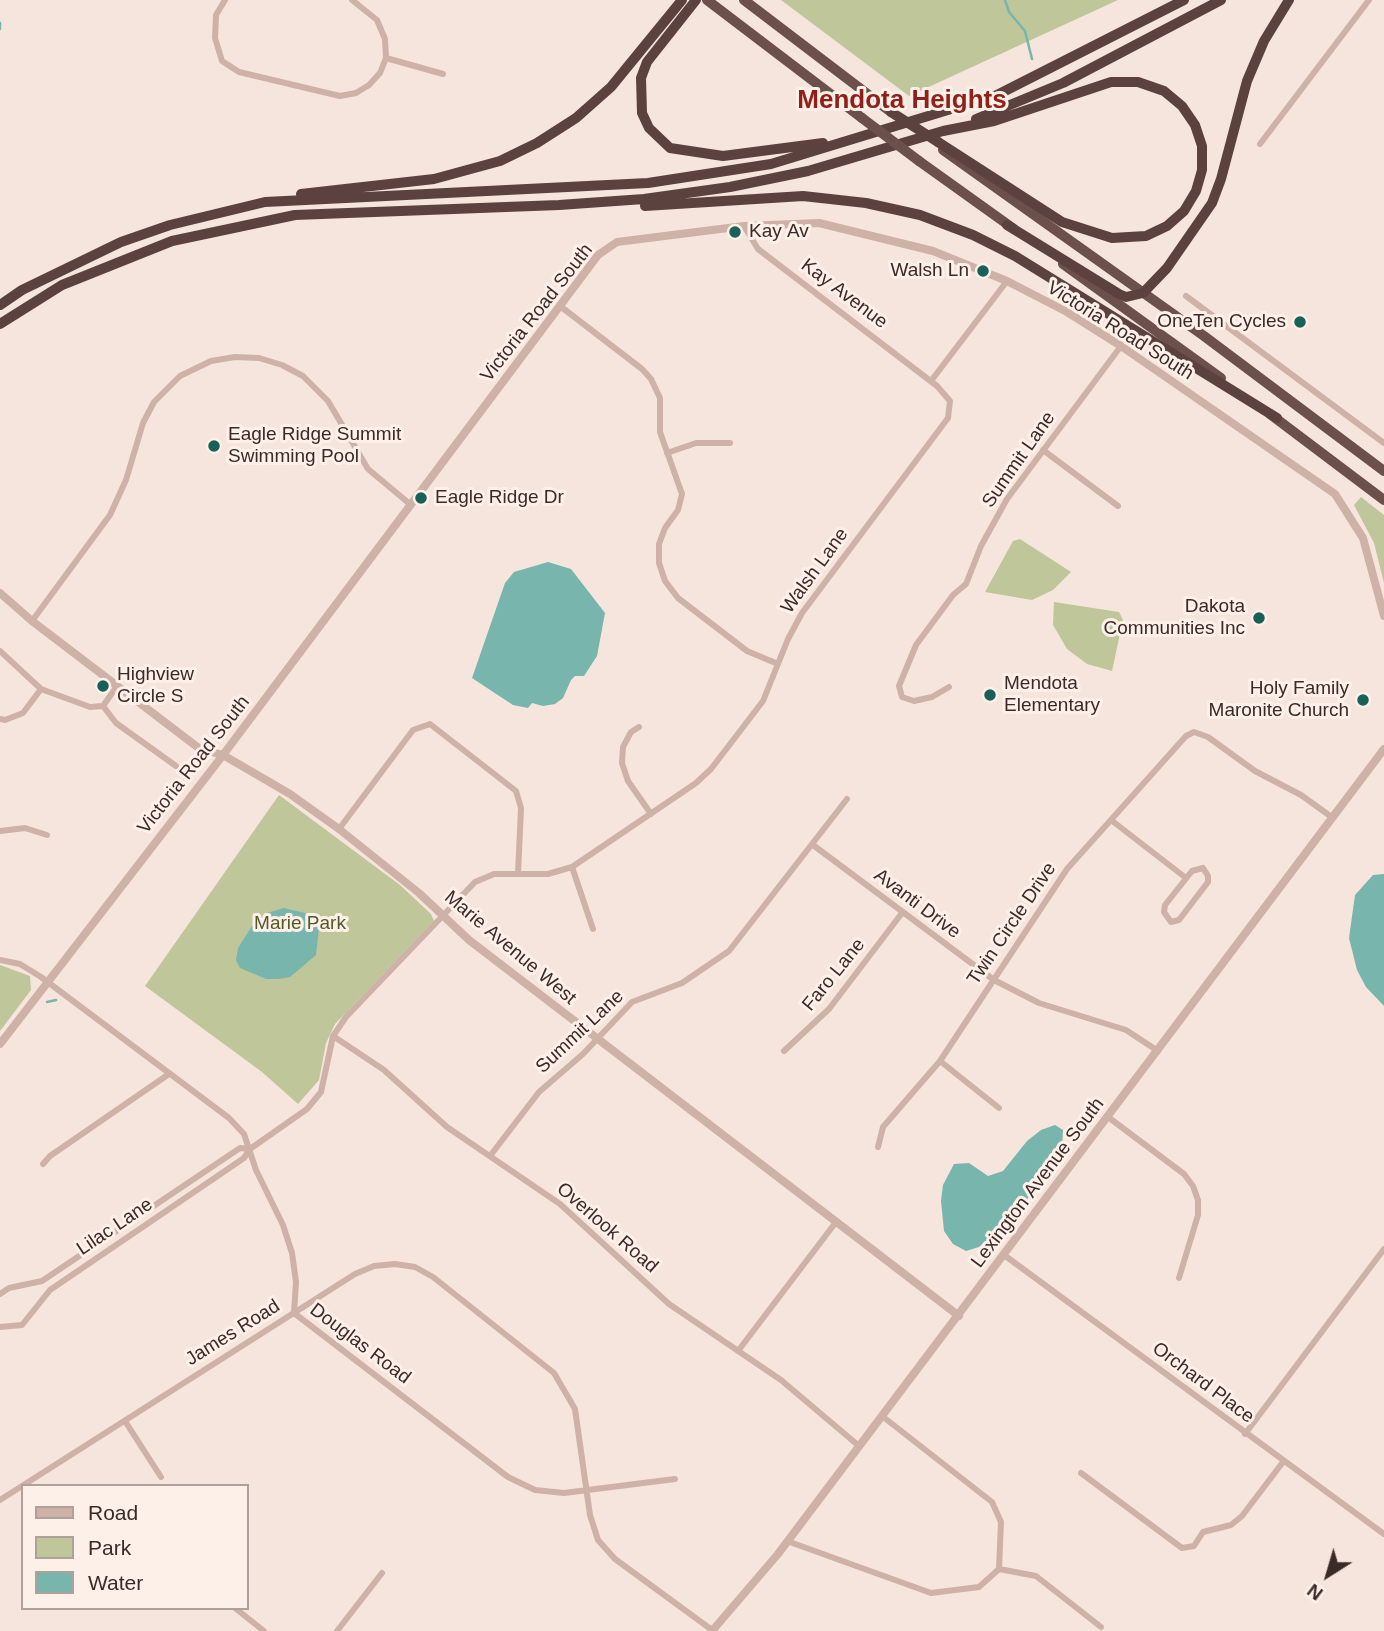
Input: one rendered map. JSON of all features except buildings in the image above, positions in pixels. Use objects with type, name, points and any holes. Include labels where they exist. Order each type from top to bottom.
[{"type":"highway","points":[[0,305],[22,290],[121,242],[170,225],[307,193],[434,179],[513,155],[576,118],[611,87],[682,0]]},
{"type":"highway","points":[[696,0],[647,62],[640,78],[642,113],[661,141],[686,152],[723,156],[881,133]]},
{"type":"highway","points":[[706,0],[1007,225],[1277,418],[1384,500]]},
{"type":"highway","points":[[744,0],[891,112],[1384,471]]},
{"type":"highway","points":[[265,202],[648,183],[771,164],[881,133],[997,95],[1184,0]]},
{"type":"highway","points":[[0,324],[61,285],[186,238],[295,215],[644,200],[730,187],[808,171],[958,127],[1063,83],[1221,0]]},
{"type":"highway","points":[[1007,225],[1126,297],[1143,293],[1167,268],[1212,203],[1247,81],[1264,41],[1289,0]]},
{"type":"highway","points":[[935,143],[1062,222],[1112,238],[1146,236],[1167,226],[1184,211],[1196,191],[1202,170],[1202,146],[1195,125],[1182,106],[1164,91],[1138,82],[1111,82],[994,121],[958,127]]},
{"type":"highway","points":[[559,205],[624,207],[803,196],[866,203],[920,215],[973,235],[1015,256],[1277,418]]},
{"type":"street","points":[[225,0],[216,15],[217,50],[222,61],[239,72],[340,96],[356,93],[369,85],[380,73],[386,58],[386,39],[377,20],[352,0]]},
{"type":"street","points":[[1260,144],[1369,0]]},
{"type":"street","points":[[386,58],[443,74]]},
{"type":"street","name":"Victoria Road South","points":[[0,1044],[223,755],[598,255],[617,242],[744,226],[819,223],[933,250],[1007,281],[1067,312],[1121,346],[1335,494],[1351,515],[1363,538],[1384,617]]},
{"type":"street","name":"Kay Avenue","points":[[744,226],[758,249],[931,381]]},
{"type":"street","points":[[931,381],[1007,281]]},
{"type":"street","points":[[1186,296],[1384,443]]},
{"type":"street","points":[[560,306],[651,379],[660,398],[660,432],[682,494],[678,510],[665,528],[659,544],[659,563],[665,582],[678,598],[747,651],[778,664]]},
{"type":"street","name":"Summit Lane","points":[[949,687],[932,697],[914,701],[902,697],[899,686],[916,645],[953,595],[966,584],[981,547],[1007,499],[1121,346]]},
{"type":"street","points":[[32,621],[110,515],[126,480],[143,424],[154,402],[180,376],[211,361],[235,357],[259,358],[282,365],[303,376],[328,401],[368,469],[411,505]]},
{"type":"street","name":"Walsh Lane","points":[[445,917],[475,882],[494,874],[548,874],[572,867],[651,814],[711,769],[763,701],[802,613],[948,418],[950,401],[931,381]]},
{"type":"street","points":[[667,453],[696,443],[730,443]]},
{"type":"street","points":[[1043,450],[1118,506]]},
{"type":"street","name":"Marie Avenue West","points":[[0,593],[117,687],[200,748],[223,755],[290,794],[339,828],[469,940],[959,1316]]},
{"type":"street","points":[[0,651],[41,689],[90,707],[103,706],[117,687]]},
{"type":"street","points":[[0,719],[5,720],[23,713],[41,689]]},
{"type":"street","points":[[103,706],[116,723],[176,766]]},
{"type":"street","points":[[339,828],[413,730],[430,724],[516,791],[521,807],[518,874]]},
{"type":"street","points":[[639,727],[631,732],[622,747],[622,762],[628,781],[651,814]]},
{"type":"street","name":"Twin Circle Drive","points":[[878,1147],[883,1127],[940,1061],[1067,869],[1181,741],[1194,732],[1208,737],[1255,771],[1301,795],[1333,818]]},
{"type":"street","name":"Lexington Avenue South","points":[[712,1631],[787,1541],[959,1316],[1384,749]]},
{"type":"street","name":"Summit Lane","points":[[490,1156],[538,1092],[597,1039],[632,1002],[682,983],[729,951],[847,799]]},
{"type":"street","points":[[1111,820],[1186,878]]},
{"type":"street","points":[[0,831],[25,828],[47,835]]},
{"type":"street","name":"Avanti Drive","points":[[813,845],[993,980],[1039,1003],[1125,1030],[1158,1051]]},
{"type":"street","points":[[572,867],[593,929]]},
{"type":"street","points":[[1203,868],[1208,882],[1179,920],[1171,922],[1164,912],[1165,905],[1186,878],[1192,871],[1203,868]]},
{"type":"street","name":"Faro Lane","points":[[784,1051],[829,1009],[902,913]]},
{"type":"street","name":"Lilac Lane","points":[[0,1327],[22,1325],[50,1290],[244,1158],[250,1149],[307,1109],[321,1091],[333,1036],[346,1017],[445,917]]},
{"type":"street","name":"Douglas Road","points":[[0,960],[20,964],[47,982],[229,1118],[244,1134],[256,1170],[283,1225],[292,1253],[296,1282],[294,1313],[508,1477],[535,1490],[564,1493],[675,1479]]},
{"type":"street","name":"Overlook Road","points":[[333,1036],[384,1070],[447,1127],[560,1205],[669,1304],[781,1380],[859,1446]]},
{"type":"street","points":[[940,1061],[999,1108]]},
{"type":"street","points":[[43,1164],[50,1156],[170,1074]]},
{"type":"street","points":[[1108,1117],[1184,1174],[1193,1186],[1198,1200],[1198,1216],[1179,1278]]},
{"type":"street","name":"Lilac Lane","points":[[0,1294],[9,1288],[41,1281],[240,1148],[250,1149]]},
{"type":"street","points":[[738,1351],[836,1222]]},
{"type":"street","points":[[1245,1434],[1384,1249]]},
{"type":"street","name":"Orchard Place","points":[[1004,1255],[1384,1534]]},
{"type":"street","name":"James Road","points":[[25,1484],[294,1313],[374,1266],[395,1264],[415,1267],[433,1278],[539,1359],[560,1381],[575,1409],[587,1490]]},
{"type":"street","points":[[787,1541],[931,1593],[979,1587],[999,1569],[1001,1522],[992,1502],[882,1416]]},
{"type":"street","points":[[125,1421],[160,1477]]},
{"type":"street","points":[[1081,1474],[1182,1548],[1194,1546],[1203,1532],[1231,1525],[1242,1516],[1283,1462]]},
{"type":"street","name":"James Road","points":[[0,1500],[21,1487]]},
{"type":"street","points":[[587,1490],[590,1515],[598,1539],[615,1559],[712,1631]]},
{"type":"street","points":[[999,1569],[1036,1576],[1101,1627]]},
{"type":"street","points":[[337,1631],[383,1573]]},
{"type":"street","points":[[238,1610],[264,1631]]},
{"type":"green space","points":[[781,0],[1118,0],[909,96]]},
{"type":"green space","points":[[1361,497],[1384,515],[1384,583],[1374,543],[1354,505]]},
{"type":"green space","points":[[1020,539],[1071,572],[1053,590],[1032,600],[985,592],[1013,541]]},
{"type":"green space","points":[[1054,602],[1119,612],[1123,620],[1112,671],[1087,664],[1067,649],[1053,625]]},
{"type":"green space","name":"Marie Park","points":[[279,795],[400,885],[431,914],[434,921],[335,1024],[326,1043],[319,1080],[298,1104],[262,1072],[145,986]]},
{"type":"green space","points":[[0,965],[30,976],[31,990],[0,1031]]},
{"type":"water","points":[[548,562],[571,569],[605,613],[597,656],[584,676],[575,676],[563,698],[555,704],[543,706],[532,703],[528,708],[513,705],[472,678],[505,583],[514,572]]},
{"type":"water","points":[[1384,874],[1384,1006],[1366,987],[1357,970],[1349,938],[1355,895],[1373,875]]},
{"type":"water","points":[[284,908],[305,913],[316,922],[319,928],[316,955],[290,977],[266,979],[240,968],[236,960],[238,948],[252,926],[267,913]]},
{"type":"water","points":[[1055,1125],[1063,1130],[1062,1146],[1042,1182],[1003,1227],[979,1247],[966,1251],[953,1244],[944,1231],[941,1201],[943,1185],[954,1164],[969,1163],[988,1176],[1003,1171],[1027,1141],[1041,1130]]},
{"type":"waterway","points":[[1005,0],[1009,12],[1025,31],[1032,59]]},
{"type":"waterway","points":[[0,23],[0,29]]},
{"type":"waterway","points":[[47,1002],[56,1000]]},
{"type":"place","name":"Kay Av","points":[[735,232]]},
{"type":"place","name":"Walsh Ln","points":[[983,271]]},
{"type":"place","name":"OneTen Cycles","points":[[1300,322]]},
{"type":"place","name":"Eagle Ridge Summit Swimming Pool","points":[[214,446]]},
{"type":"place","name":"Eagle Ridge Dr","points":[[421,498]]},
{"type":"place","name":"Dakota Communities Inc","points":[[1259,618]]},
{"type":"place","name":"Highview Circle S","points":[[103,686]]},
{"type":"place","name":"Mendota Elementary","points":[[990,695]]},
{"type":"place","name":"Holy Family Maronite Church","points":[[1363,700]]},
{"type":"district","name":"Mendota Heights","points":[[902,101]]}]
